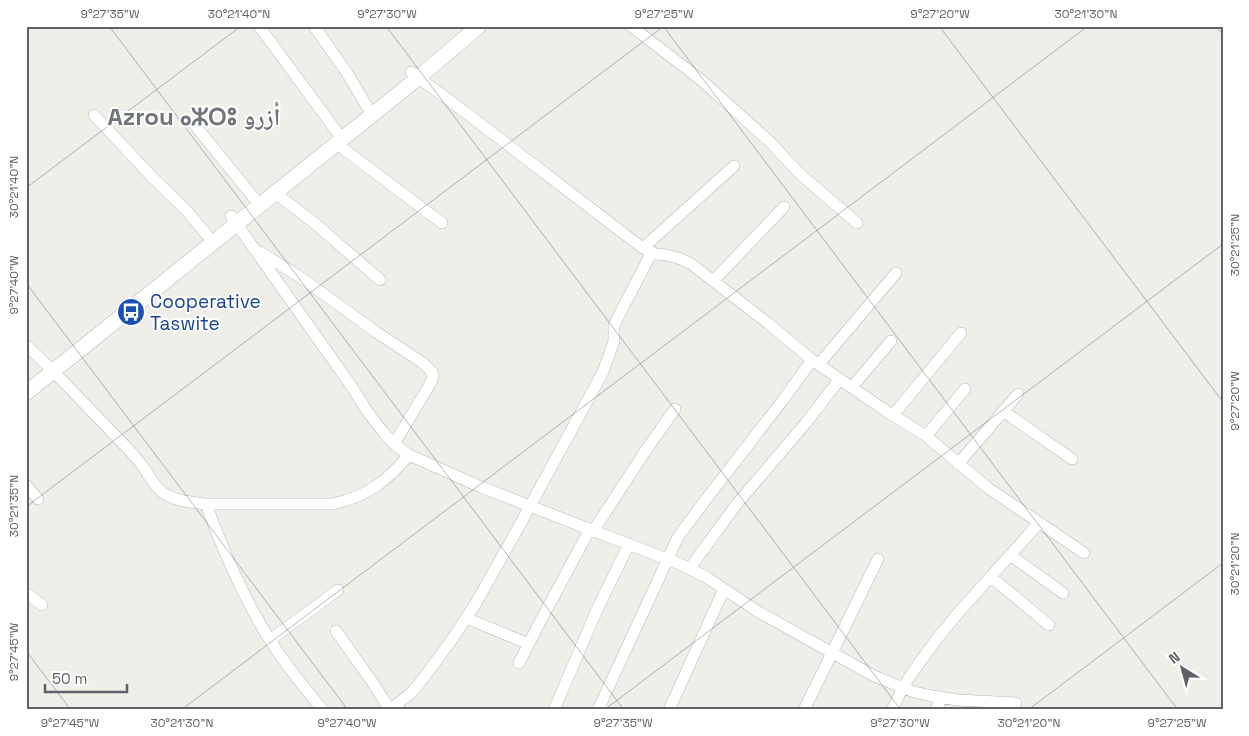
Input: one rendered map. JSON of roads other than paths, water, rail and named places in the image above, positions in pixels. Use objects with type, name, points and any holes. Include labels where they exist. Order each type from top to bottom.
[{"type":"main road","points":[[26,394],[50,368],[207,235],[275,193],[337,138],[414,75],[467,26]]},
{"type":"main road","points":[[26,381],[50,368],[234,220],[254,198],[337,138],[368,108],[478,26]]},
{"type":"street","points":[[259,26],[337,138],[442,223]]},
{"type":"street","points":[[314,26],[368,108]]},
{"type":"street","points":[[631,26],[701,80],[769,141],[800,174],[857,223]]},
{"type":"street","points":[[414,75],[648,250],[690,263],[815,362],[926,436],[988,488],[1084,553]]},
{"type":"street","points":[[94,115],[186,210],[207,235]]},
{"type":"street","points":[[194,124],[254,198]]},
{"type":"street","points":[[336,631],[390,710],[419,684],[451,641],[500,561],[603,372],[614,341],[616,321],[648,250],[734,166]]},
{"type":"street","points":[[275,193],[312,221],[380,280]]},
{"type":"street","points":[[714,282],[784,207]]},
{"type":"street","points":[[234,220],[367,411],[394,444],[409,455],[472,484],[690,568],[757,611],[874,676],[914,692],[958,700],[1016,703]]},
{"type":"street","points":[[256,250],[303,279],[382,337],[423,363],[432,372],[433,377],[430,384],[394,444]]},
{"type":"street","points":[[598,710],[675,543],[683,531],[815,362],[896,273]]},
{"type":"street","points":[[893,415],[961,333]]},
{"type":"street","points":[[852,387],[892,340]]},
{"type":"street","points":[[26,345],[136,458],[159,490],[171,497],[206,504],[332,504],[348,501],[377,486],[396,470],[409,455]]},
{"type":"street","points":[[690,568],[736,504],[840,379]]},
{"type":"street","points":[[926,436],[965,389]]},
{"type":"street","points":[[958,464],[1018,394]]},
{"type":"street","points":[[519,663],[592,530],[675,409]]},
{"type":"street","points":[[1003,411],[1072,459]]},
{"type":"street","points":[[26,485],[38,499]]},
{"type":"street","points":[[206,504],[215,529],[247,599],[270,640],[300,682],[324,710]]},
{"type":"street","points":[[892,710],[903,687],[936,640],[1039,524]]},
{"type":"street","points":[[554,710],[596,612],[628,544]]},
{"type":"street","points":[[1010,555],[1063,593]]},
{"type":"street","points":[[804,710],[878,559]]},
{"type":"street","points":[[992,577],[1048,625]]},
{"type":"street","points":[[270,640],[338,590]]},
{"type":"street","points":[[669,710],[724,590]]},
{"type":"street","points":[[26,593],[42,605]]},
{"type":"street","points":[[466,618],[529,644]]},
{"type":"street","points":[[936,710],[942,697]]},
{"type":"place","name":"Cooperative Taswite","points":[[131,312]]},
{"type":"district","name":"Azrou ⴰⵣⵔⵓ أزرو","points":[[194,117]]}]
